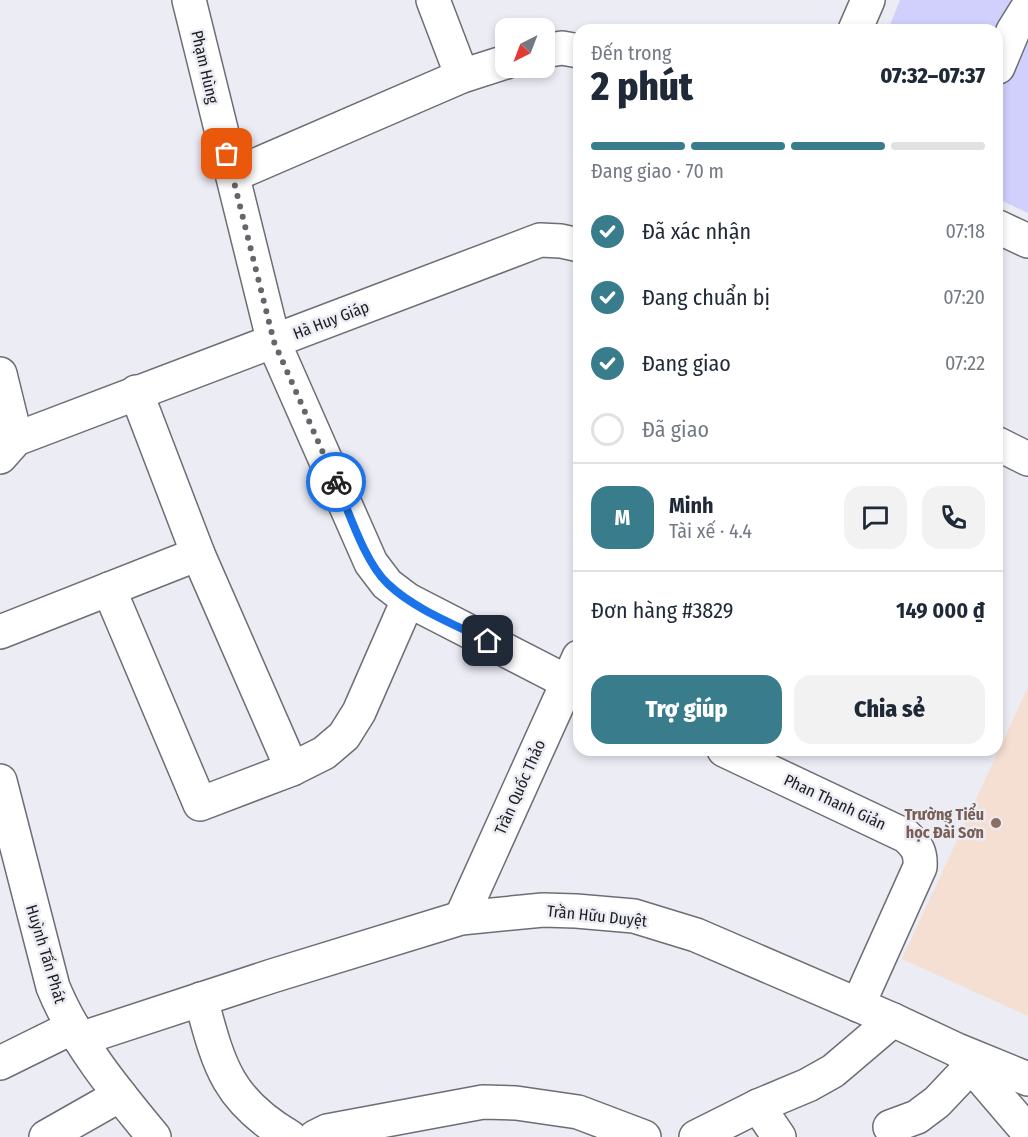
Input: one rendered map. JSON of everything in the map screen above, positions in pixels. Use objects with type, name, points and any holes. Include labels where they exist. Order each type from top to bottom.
[{"type":"street","name":"Phạm Hùng","points":[[189,0],[274,342],[371,563],[387,584],[408,600],[573,675]]},
{"type":"street","points":[[433,0],[462,76]]},
{"type":"street","points":[[858,24],[868,0]]},
{"type":"street","points":[[1003,55],[1013,31],[1028,7]]},
{"type":"street","points":[[555,49],[573,50]]},
{"type":"street","points":[[233,175],[462,76],[495,66]]},
{"type":"street","points":[[1003,229],[1028,241]]},
{"type":"street","name":"Hà Huy Giáp","points":[[8,448],[136,392],[540,240],[573,244]]},
{"type":"street","points":[[0,374],[8,448]]},
{"type":"street","points":[[136,392],[198,554],[291,769]]},
{"type":"street","points":[[1003,446],[1028,459]]},
{"type":"street","points":[[0,632],[198,554]]},
{"type":"street","points":[[109,589],[200,804],[291,769],[324,753],[344,736],[359,712],[408,600]]},
{"type":"street","name":"Trần Quốc Thảo","points":[[461,918],[573,680]]},
{"type":"street","name":"Phan Thanh Giản","points":[[737,756],[906,836],[921,855],[920,867],[858,1005]]},
{"type":"street","name":"Huỳnh Tấn Phát","points":[[0,781],[11,871],[64,1015],[120,1095],[154,1137]]},
{"type":"street","name":"Trần Hữu Duyệt","points":[[0,1063],[76,1033],[201,999],[461,918],[543,910],[634,916],[696,935],[893,1020],[964,1057],[1028,1079]]},
{"type":"street","points":[[201,999],[215,1053],[232,1086],[243,1102],[257,1115],[290,1137]]},
{"type":"street","points":[[696,1137],[763,1124],[808,1085],[833,1071],[893,1020]]},
{"type":"street","points":[[890,1126],[917,1117],[938,1102],[964,1057],[1028,1132]]},
{"type":"street","points":[[46,1137],[120,1095]]},
{"type":"street","points":[[315,1137],[327,1131],[483,1102],[516,1103],[578,1112],[644,1137]]},
{"type":"shaded area","name":"Trường Tiểu học Đài Sơn","points":[[1028,687],[1028,1016],[902,959],[996,756],[1003,756],[1003,741]]},
{"type":"building","points":[[900,0],[1028,0],[1028,213],[1003,201],[1003,24],[890,24]]},
{"type":"way so far","points":[[227,154],[274,342],[336,482]]},
{"type":"place","name":"Trường Tiểu học Đài Sơn","points":[[996,823]]},
{"type":"route","points":[[336,482],[371,563],[387,584],[408,600],[488,641]]}]
